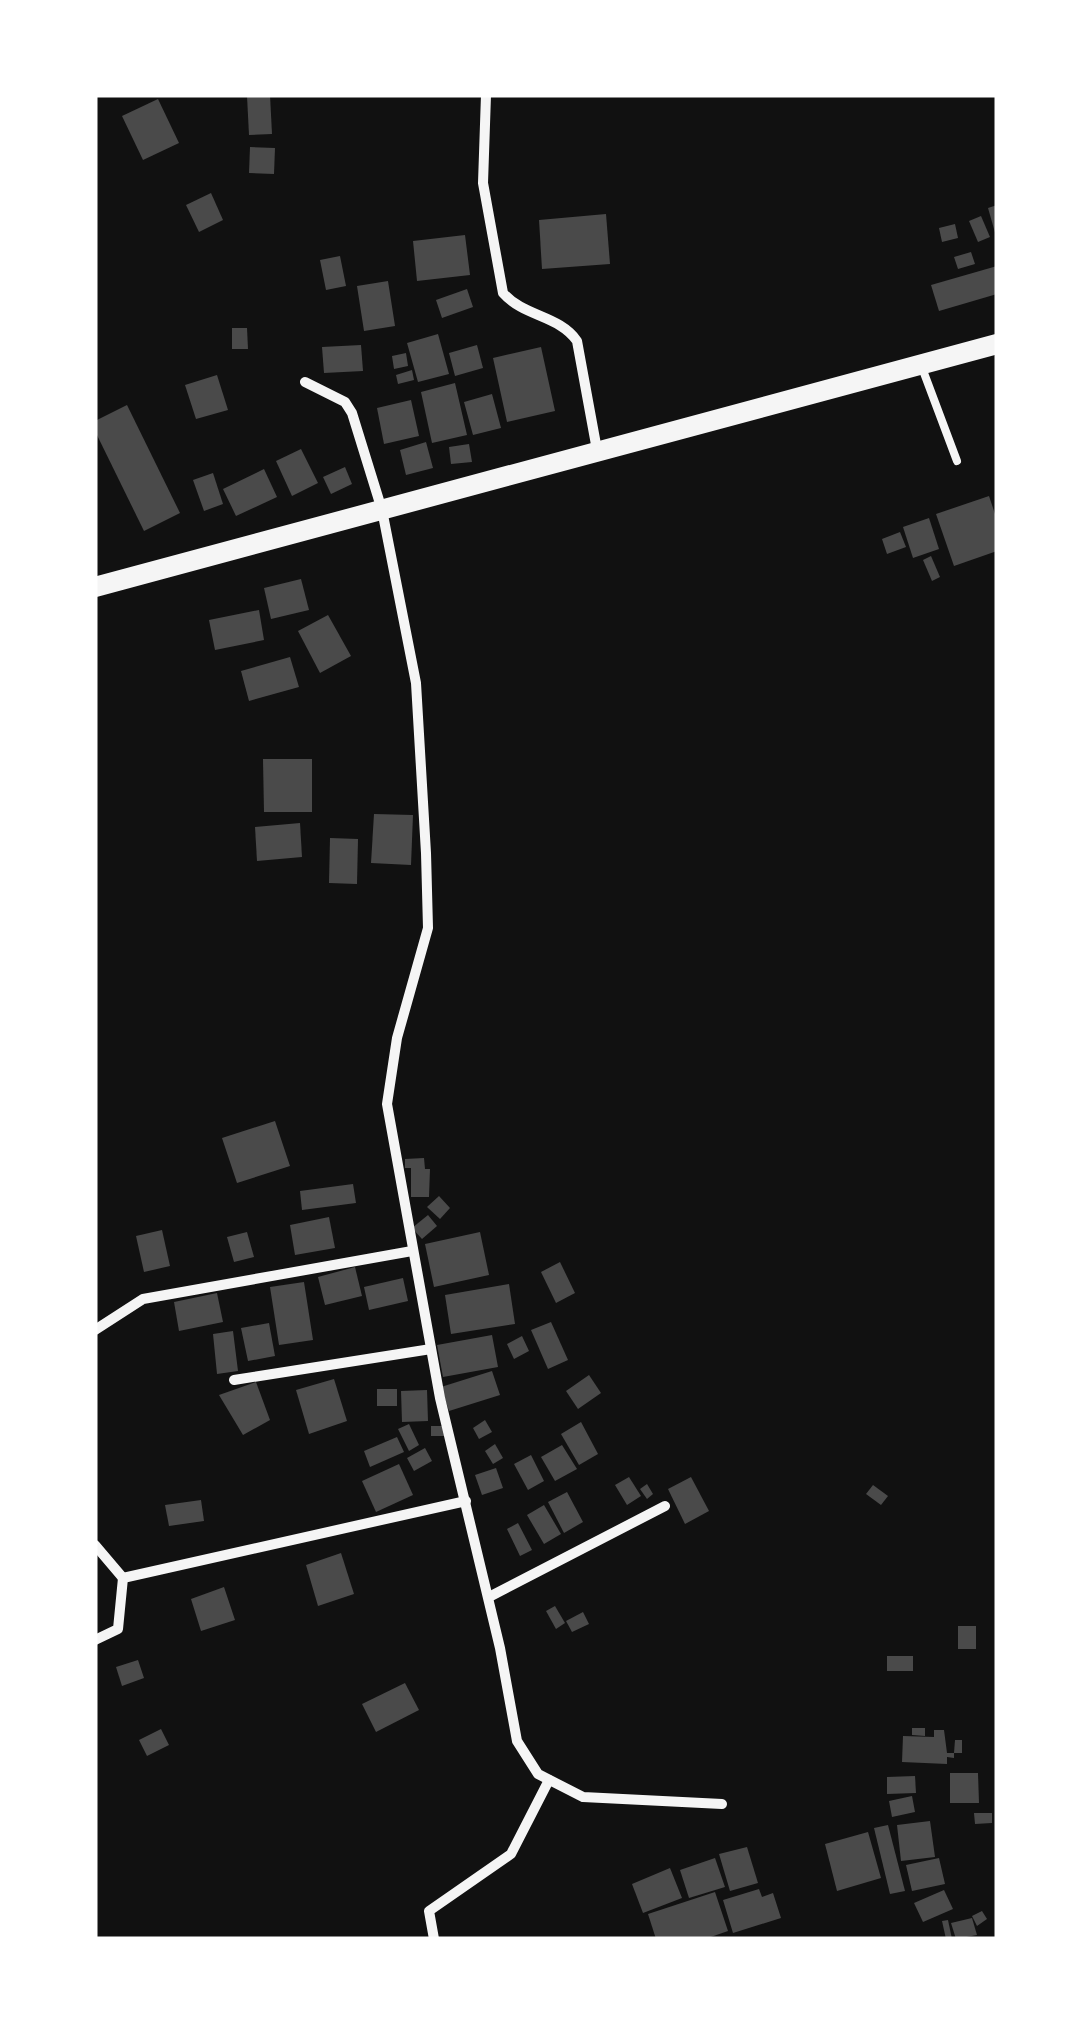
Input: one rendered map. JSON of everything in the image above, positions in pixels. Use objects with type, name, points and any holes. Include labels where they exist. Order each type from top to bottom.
[{"type":"main road","points":[[95,587],[997,344]]},
{"type":"street","points":[[486,95],[483,183],[503,293],[514,306],[568,328],[577,341],[598,450]]},
{"type":"street","points":[[305,382],[345,402],[352,413],[382,510],[416,683],[428,928],[397,1038],[387,1104],[430,1349],[489,1597],[517,1741],[538,1774],[583,1797],[722,1804]]},
{"type":"street","points":[[95,1330],[143,1298],[412,1251]]},
{"type":"street","points":[[234,1380],[430,1349]]},
{"type":"street","points":[[123,1578],[466,1501]]},
{"type":"street","points":[[489,1597],[665,1506]]},
{"type":"street","points":[[95,1544],[123,1578],[118,1629],[95,1640]]},
{"type":"street","points":[[434,1939],[429,1911],[511,1854],[549,1780]]},
{"type":"lane","points":[[921,365],[957,461]]},
{"type":"building","points":[[270,95],[272,134],[249,135],[247,96]]},
{"type":"building","points":[[158,99],[179,143],[143,160],[122,116]]},
{"type":"building","points":[[250,147],[275,148],[274,174],[249,173]]},
{"type":"building","points":[[211,193],[223,220],[199,232],[186,205]]},
{"type":"building","points":[[997,205],[997,236],[996,236],[988,208]]},
{"type":"building","points":[[606,214],[610,264],[542,269],[539,220]]},
{"type":"building","points":[[981,216],[990,237],[978,242],[969,221]]},
{"type":"building","points":[[955,224],[958,238],[942,242],[939,228]]},
{"type":"building","points":[[465,235],[470,275],[417,281],[413,241]]},
{"type":"building","points":[[971,252],[975,264],[958,269],[954,257]]},
{"type":"building","points":[[340,256],[346,286],[326,290],[320,260]]},
{"type":"building","points":[[997,266],[997,294],[939,311],[931,285]]},
{"type":"building","points":[[388,281],[395,326],[364,331],[357,286]]},
{"type":"building","points":[[467,289],[473,307],[442,318],[436,300]]},
{"type":"building","points":[[232,328],[247,328],[248,349],[232,349]]},
{"type":"building","points":[[438,334],[449,374],[418,382],[407,343]]},
{"type":"building","points":[[361,345],[363,371],[324,373],[322,347]]},
{"type":"building","points":[[477,345],[483,368],[455,376],[449,353]]},
{"type":"building","points":[[541,347],[555,411],[507,422],[493,358]]},
{"type":"building","points":[[406,353],[408,366],[394,369],[392,356]]},
{"type":"building","points":[[412,370],[414,380],[398,384],[396,375]]},
{"type":"building","points":[[217,375],[228,410],[196,419],[185,385]]},
{"type":"building","points":[[455,383],[467,435],[432,443],[421,392]]},
{"type":"building","points":[[492,394],[501,428],[473,435],[464,402]]},
{"type":"building","points":[[411,400],[419,436],[384,444],[377,408]]},
{"type":"building","points":[[127,405],[180,513],[144,531],[95,431],[95,421]]},
{"type":"building","points":[[426,442],[433,468],[406,475],[400,450]]},
{"type":"building","points":[[469,444],[472,462],[451,464],[449,447]]},
{"type":"building","points":[[301,449],[318,483],[292,496],[276,461]]},
{"type":"building","points":[[345,467],[352,484],[331,494],[323,477]]},
{"type":"building","points":[[264,469],[277,497],[236,516],[223,489]]},
{"type":"building","points":[[213,473],[223,504],[204,511],[193,480]]},
{"type":"building","points":[[989,496],[997,520],[997,551],[954,566],[936,514]]},
{"type":"building","points":[[929,518],[939,549],[913,558],[903,527]]},
{"type":"building","points":[[900,532],[906,547],[887,554],[882,539]]},
{"type":"building","points":[[931,556],[940,577],[932,581],[923,560]]},
{"type":"building","points":[[301,579],[309,610],[271,619],[264,588]]},
{"type":"building","points":[[259,610],[264,640],[215,650],[209,620]]},
{"type":"building","points":[[328,615],[351,656],[320,673],[298,631]]},
{"type":"building","points":[[290,657],[299,687],[249,701],[241,671]]},
{"type":"building","points":[[263,759],[312,759],[312,812],[264,812]]},
{"type":"building","points":[[374,814],[413,815],[411,865],[371,863]]},
{"type":"building","points":[[300,823],[302,857],[257,861],[255,827]]},
{"type":"building","points":[[330,838],[358,839],[357,884],[329,883]]},
{"type":"building","points":[[275,1121],[290,1166],[237,1183],[222,1138]]},
{"type":"building","points":[[424,1158],[425,1169],[430,1169],[429,1197],[411,1197],[411,1168],[405,1168],[405,1159]]},
{"type":"building","points":[[353,1184],[356,1203],[302,1210],[300,1191]]},
{"type":"building","points":[[439,1196],[450,1208],[440,1219],[427,1207]]},
{"type":"building","points":[[428,1215],[437,1226],[422,1239],[412,1228]]},
{"type":"building","points":[[329,1217],[335,1248],[295,1255],[290,1225]]},
{"type":"building","points":[[162,1230],[170,1266],[144,1272],[136,1236]]},
{"type":"building","points":[[247,1232],[254,1257],[234,1262],[227,1237]]},
{"type":"building","points":[[480,1232],[489,1275],[434,1287],[425,1244]]},
{"type":"building","points":[[560,1262],[575,1293],[556,1303],[541,1272]]},
{"type":"building","points":[[355,1267],[362,1296],[325,1305],[318,1277]]},
{"type":"building","points":[[403,1278],[408,1301],[369,1310],[364,1287]]},
{"type":"building","points":[[304,1282],[313,1340],[279,1345],[270,1287]]},
{"type":"building","points":[[509,1284],[515,1324],[451,1334],[445,1295]]},
{"type":"building","points":[[217,1293],[223,1322],[179,1331],[174,1302]]},
{"type":"building","points":[[551,1322],[568,1360],[548,1369],[531,1330]]},
{"type":"building","points":[[269,1323],[275,1356],[248,1361],[241,1328]]},
{"type":"building","points":[[233,1331],[238,1371],[217,1374],[213,1334]]},
{"type":"building","points":[[492,1335],[498,1367],[443,1377],[437,1345]]},
{"type":"building","points":[[522,1336],[529,1351],[514,1359],[507,1344]]},
{"type":"building","points":[[492,1371],[500,1395],[449,1411],[441,1387]]},
{"type":"building","points":[[589,1375],[601,1393],[578,1409],[566,1391]]},
{"type":"building","points":[[334,1379],[347,1421],[309,1434],[296,1390]]},
{"type":"building","points":[[256,1382],[270,1420],[243,1435],[219,1395]]},
{"type":"building","points":[[377,1389],[397,1389],[397,1406],[377,1406]]},
{"type":"building","points":[[427,1390],[428,1421],[402,1422],[401,1391]]},
{"type":"building","points":[[485,1420],[492,1432],[479,1439],[473,1428]]},
{"type":"building","points":[[581,1422],[598,1454],[579,1465],[561,1434]]},
{"type":"building","points":[[409,1424],[419,1445],[409,1451],[398,1429]]},
{"type":"building","points":[[431,1426],[445,1426],[445,1436],[431,1436]]},
{"type":"building","points":[[397,1437],[404,1452],[370,1467],[364,1451]]},
{"type":"building","points":[[495,1444],[503,1458],[493,1464],[485,1451]]},
{"type":"building","points":[[562,1445],[577,1469],[555,1481],[541,1457]]},
{"type":"building","points":[[425,1448],[432,1461],[414,1471],[407,1458]]},
{"type":"building","points":[[531,1455],[544,1481],[528,1490],[514,1464]]},
{"type":"building","points":[[399,1464],[413,1495],[376,1512],[362,1481]]},
{"type":"building","points":[[496,1468],[503,1488],[482,1495],[475,1475]]},
{"type":"building","points":[[629,1477],[641,1496],[627,1505],[615,1485]]},
{"type":"building","points":[[691,1477],[709,1511],[685,1524],[668,1489]]},
{"type":"building","points":[[647,1484],[653,1494],[647,1499],[640,1489]]},
{"type":"building","points":[[873,1485],[888,1496],[881,1505],[866,1494]]},
{"type":"building","points":[[567,1492],[583,1522],[564,1533],[548,1502]]},
{"type":"building","points":[[201,1500],[204,1521],[169,1526],[165,1505]]},
{"type":"building","points":[[544,1505],[561,1534],[544,1544],[527,1515]]},
{"type":"building","points":[[518,1523],[532,1550],[520,1556],[507,1529]]},
{"type":"building","points":[[341,1553],[354,1594],[318,1606],[306,1565]]},
{"type":"building","points":[[224,1587],[235,1620],[201,1631],[191,1599]]},
{"type":"building","points":[[555,1606],[565,1623],[556,1629],[546,1611]]},
{"type":"building","points":[[583,1612],[589,1624],[572,1632],[566,1621]]},
{"type":"building","points":[[958,1626],[976,1626],[976,1649],[958,1649]]},
{"type":"building","points":[[887,1656],[913,1656],[913,1671],[887,1671]]},
{"type":"building","points":[[138,1660],[144,1678],[122,1686],[116,1667]]},
{"type":"building","points":[[405,1683],[419,1710],[376,1732],[362,1704]]},
{"type":"building","points":[[912,1728],[925,1728],[925,1736],[912,1735]]},
{"type":"building","points":[[161,1729],[169,1745],[147,1756],[139,1740]]},
{"type":"building","points":[[934,1730],[944,1730],[947,1753],[954,1753],[954,1758],[947,1757],[947,1764],[902,1762],[903,1736],[934,1737]]},
{"type":"building","points":[[955,1740],[962,1740],[962,1753],[954,1753]]},
{"type":"building","points":[[950,1773],[978,1773],[979,1803],[950,1803]]},
{"type":"building","points":[[915,1776],[916,1793],[887,1794],[887,1777]]},
{"type":"building","points":[[912,1796],[915,1812],[892,1817],[889,1801]]},
{"type":"building","points":[[974,1813],[992,1813],[992,1823],[975,1824]]},
{"type":"building","points":[[930,1821],[935,1857],[901,1861],[897,1825]]},
{"type":"building","points":[[888,1825],[905,1891],[890,1894],[874,1828]]},
{"type":"building","points":[[868,1832],[881,1878],[837,1891],[825,1844]]},
{"type":"building","points":[[747,1847],[758,1883],[730,1891],[719,1854]]},
{"type":"building","points":[[715,1858],[725,1887],[689,1898],[680,1870]]},
{"type":"building","points":[[939,1858],[945,1884],[912,1891],[906,1865]]},
{"type":"building","points":[[670,1868],[682,1898],[643,1913],[632,1884]]},
{"type":"building","points":[[759,1889],[762,1897],[773,1893],[781,1918],[733,1933],[723,1900]]},
{"type":"building","points":[[944,1890],[953,1909],[923,1922],[914,1903]]},
{"type":"building","points":[[715,1892],[728,1931],[705,1939],[656,1939],[648,1914]]},
{"type":"building","points":[[982,1911],[987,1919],[977,1926],[972,1916]]},
{"type":"building","points":[[972,1918],[977,1935],[956,1939],[951,1923]]},
{"type":"building","points":[[948,1920],[952,1939],[946,1939],[942,1921]]}]
